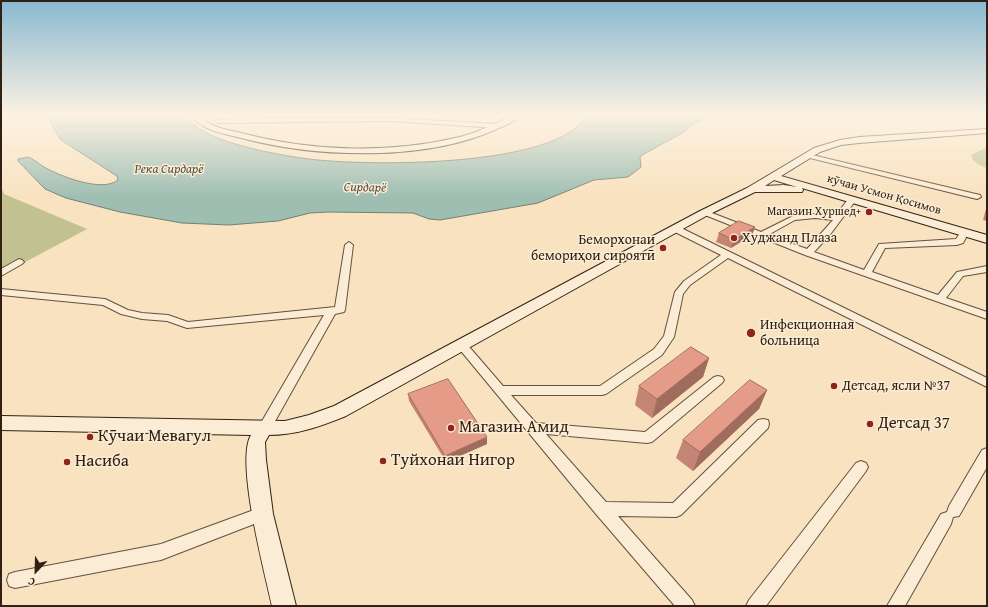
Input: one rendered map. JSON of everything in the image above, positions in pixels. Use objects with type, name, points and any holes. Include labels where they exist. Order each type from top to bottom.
[{"type":"main road","points":[[270,142],[298,147],[350,150],[396,148],[445,142]]},
{"type":"main road","points":[[1,423],[285,428],[311,422],[340,411],[704,213],[751,190],[817,150],[839,142]]},
{"type":"main road","points":[[808,156],[799,168],[800,178],[811,186],[838,196]]},
{"type":"main road","name":"кӯчаи Усмон Қосимов","points":[[774,177],[987,238]]},
{"type":"main road","points":[[751,190],[784,188],[838,196]]},
{"type":"main road","points":[[264,428],[256,442],[262,514],[284,606]]},
{"type":"street","points":[[808,156],[977,197]]},
{"type":"street","points":[[808,253],[852,200]]},
{"type":"street","points":[[704,213],[808,253],[987,316]]},
{"type":"street","points":[[762,235],[793,218],[838,218]]},
{"type":"street","points":[[676,229],[987,383]]},
{"type":"street","points":[[866,274],[882,246],[957,242],[960,241],[965,232]]},
{"type":"street","points":[[1,292],[105,302],[125,312],[142,316],[168,318],[187,324],[340,310],[349,245]]},
{"type":"street","points":[[500,390],[602,391],[658,352],[669,337],[678,294],[687,283],[727,255]]},
{"type":"street","points":[[1,273],[19,262]]},
{"type":"street","points":[[940,299],[960,274],[987,269]]},
{"type":"street","points":[[264,428],[331,311]]},
{"type":"street","points":[[461,345],[686,606]]},
{"type":"street","points":[[532,428],[647,438],[718,380]]},
{"type":"street","points":[[601,509],[676,510],[763,424]]},
{"type":"street","points":[[896,606],[987,454]]},
{"type":"street","points":[[755,606],[861,467]]},
{"type":"street","points":[[15,580],[161,552],[262,514]]},
{"type":"green space","points":[[987,147],[987,168],[975,162],[971,155]]},
{"type":"green space","points":[[1,187],[4,194],[87,229],[1,275]]},
{"type":"water","name":"Река Сирдарё","points":[[65,142],[229,142],[275,154],[309,159],[372,163],[458,160],[502,154],[546,142],[665,142],[642,155],[640,158],[641,167],[628,177],[594,180],[538,203],[440,220],[429,219],[413,213],[328,212],[310,213],[278,221],[229,225],[182,223],[120,212],[66,198],[45,189],[18,161],[18,159],[28,157],[51,171],[81,182],[92,184],[111,184],[118,180],[117,176]]},
{"type":"building","points":[[739,221],[755,227],[734,240],[719,233]]},
{"type":"building","points":[[691,347],[709,358],[657,399],[639,386]]},
{"type":"building","name":"Магазин Амид","points":[[448,379],[487,437],[445,456],[408,394]]},
{"type":"building","points":[[750,380],[767,390],[700,452],[683,440]]},
{"type":"place","name":"Магазин Хуршед+","points":[[869,212]]},
{"type":"place","name":"Худжанд Плаза","points":[[734,238]]},
{"type":"place","name":"Беморхонаи бемориҳои сироятӣ","points":[[663,248]]},
{"type":"place","name":"Инфекционная больница","points":[[751,333]]},
{"type":"place","name":"Детсад, ясли №37","points":[[834,386]]},
{"type":"place","name":"Детсад 37","points":[[870,424]]},
{"type":"place","name":"Магазин Амид","points":[[451,428]]},
{"type":"place","name":"Кӯчаи Мевагул","points":[[90,437]]},
{"type":"place","name":"Туйхонаи Нигор","points":[[383,461]]},
{"type":"place","name":"Насиба","points":[[67,462]]},
{"type":"water label","name":"Сирдарё","points":[[365,188]]}]
